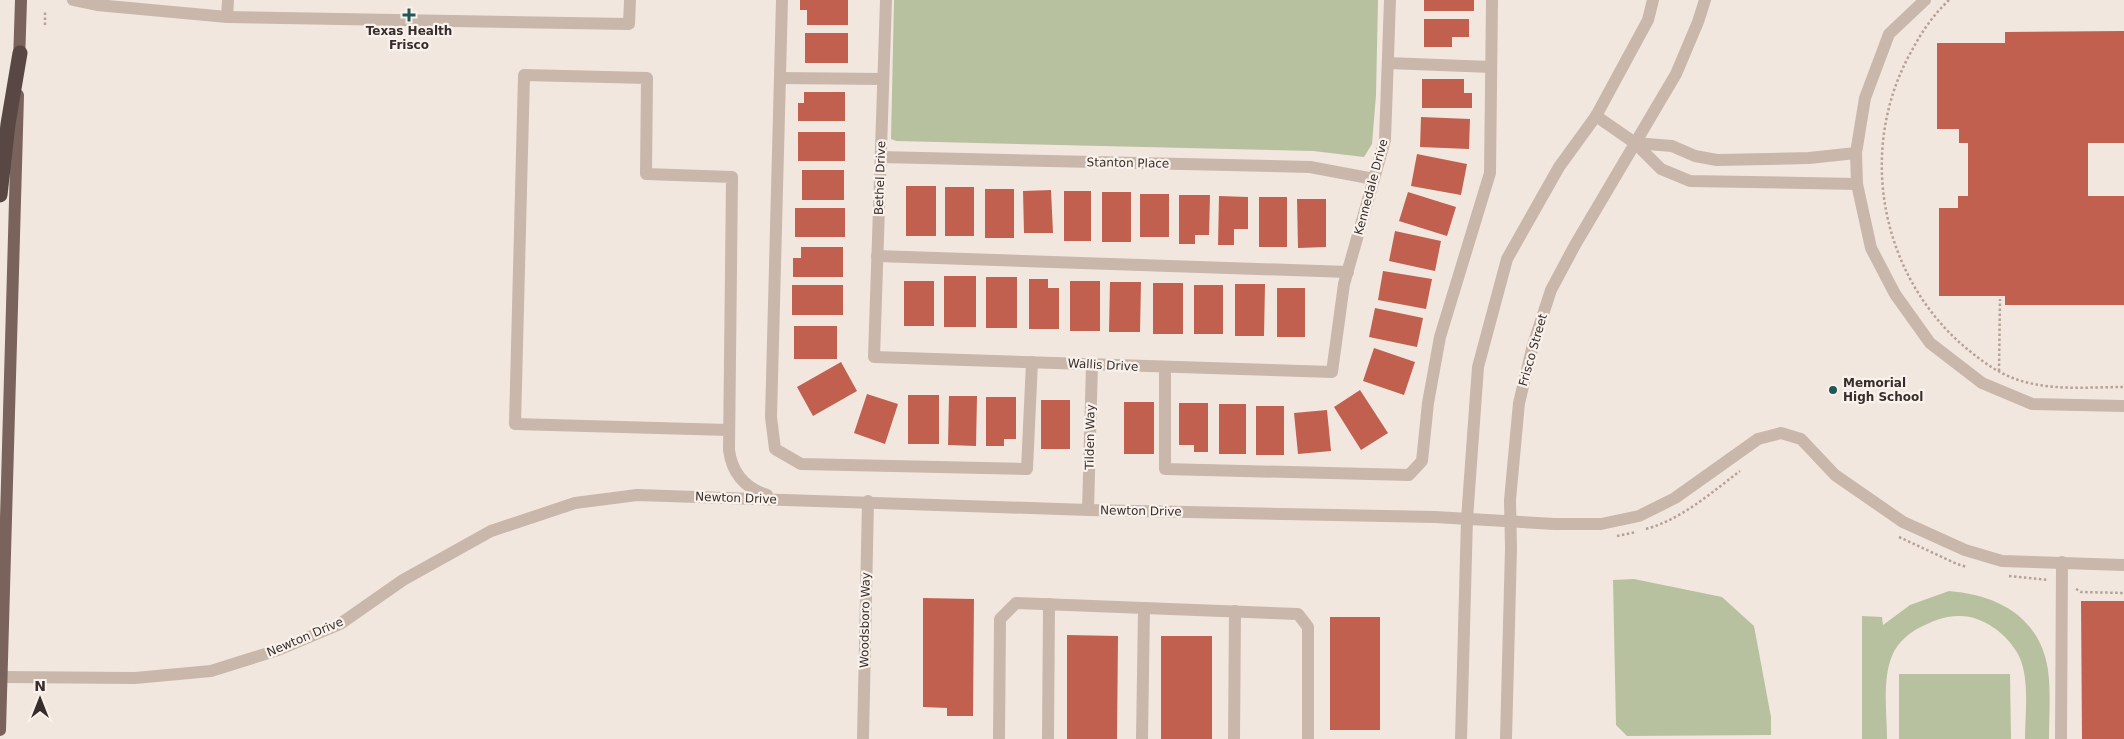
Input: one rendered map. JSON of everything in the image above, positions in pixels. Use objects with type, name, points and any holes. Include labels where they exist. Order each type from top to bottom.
[{"type":"highway","points":[[0,195],[8,124],[20,53]]},
{"type":"main road","points":[[0,730],[21,0]]},
{"type":"street","points":[[73,0],[97,5],[227,17],[629,24],[630,0]]},
{"type":"street","points":[[227,17],[228,0]]},
{"type":"street","points":[[782,0],[771,417],[775,450],[801,464],[1027,469],[1032,362]]},
{"type":"street","name":"Bethel Drive","points":[[874,357],[886,0]]},
{"type":"street","name":"Kennedale Drive","points":[[1332,372],[1348,272],[1386,140],[1390,0]]},
{"type":"street","points":[[1166,368],[1165,469],[1409,475],[1422,461],[1428,403],[1440,338],[1490,173],[1492,0]]},
{"type":"street","points":[[1461,739],[1467,519],[1478,367],[1508,259],[1559,167],[1596,116],[1648,20],[1653,0]]},
{"type":"street","name":"Frisco Street","points":[[1506,739],[1510,500],[1519,403],[1533,345],[1551,290],[1676,74],[1698,22],[1705,0]]},
{"type":"street","points":[[1925,0],[1889,34],[1865,98],[1856,153],[1856,184],[1871,248],[1895,294],[1930,343],[1982,383],[2032,404],[2124,406]]},
{"type":"street","points":[[1388,63],[1491,68]]},
{"type":"street","points":[[728,430],[515,424],[524,75],[647,78],[646,174],[732,177],[728,430],[730,461],[741,480],[750,488],[776,499]]},
{"type":"street","points":[[780,78],[883,79]]},
{"type":"street","points":[[1596,116],[1636,143],[1661,169],[1690,181],[1856,184]]},
{"type":"street","points":[[1636,143],[1672,146],[1695,156],[1717,160],[1809,158],[1856,153]]},
{"type":"street","name":"Stanton Place","points":[[880,157],[1310,167],[1374,179]]},
{"type":"street","points":[[877,256],[1348,272]]},
{"type":"street","name":"Wallis Drive","points":[[874,357],[1332,372]]},
{"type":"street","name":"Tilden Way","points":[[1088,510],[1092,364]]},
{"type":"street","name":"Newton Drive","points":[[2,677],[135,678],[210,671],[278,650],[340,624],[403,580],[491,531],[575,503],[637,495],[1601,524],[1639,516],[1675,498],[1758,439],[1781,433],[1801,439],[1835,476],[1903,522],[1966,550],[2002,561],[2124,565]]},
{"type":"street","name":"Woodsboro Way","points":[[863,739],[868,501]]},
{"type":"street","points":[[2061,739],[2062,562]]},
{"type":"street","points":[[999,739],[1000,619],[1016,603],[1298,614],[1308,627],[1308,739]]},
{"type":"street","points":[[1048,739],[1049,604]]},
{"type":"street","points":[[1142,739],[1144,608]]},
{"type":"street","points":[[1234,739],[1236,611]]},
{"type":"path","points":[[1949,0],[1930,21],[1917,40],[1896,82],[1889,104],[1882,140],[1881,174],[1883,196],[1895,246],[1910,280],[1922,299],[1950,333],[1966,348],[1999,371],[2022,381],[2052,387],[2124,387]]},
{"type":"path","points":[[45,12],[45,25]]},
{"type":"path","points":[[1999,371],[2000,298]]},
{"type":"path","points":[[2062,581],[2081,592],[2124,593]]},
{"type":"green space","points":[[894,0],[1378,0],[1376,95],[1372,144],[1364,157],[1313,151],[896,141],[891,139]]},
{"type":"green space","points":[[1634,579],[1722,597],[1754,626],[1771,717],[1771,735],[1627,736],[1616,725],[1613,580]]},
{"type":"green space","points":[[1949,591],[1967,593],[2000,604],[2014,612],[2036,636],[2048,670],[2050,696],[2049,739],[2025,739],[2025,675],[2019,656],[2014,648],[2001,633],[1985,622],[1958,616],[1933,621],[1920,627],[1910,633],[1898,646],[1892,656],[1887,675],[1887,739],[1862,739],[1862,616],[1882,617],[1883,625],[1910,605]]},
{"type":"green space","points":[[1899,674],[2010,674],[2011,739],[1899,739]]},
{"type":"building","points":[[800,0],[848,0],[848,25],[807,25],[807,10],[800,10]]},
{"type":"building","points":[[1424,0],[1474,0],[1474,11],[1424,11]]},
{"type":"building","points":[[1424,19],[1469,19],[1469,37],[1452,37],[1452,47],[1424,47]]},
{"type":"building","points":[[2124,31],[2124,143],[2088,143],[2088,196],[2124,196],[2124,305],[2005,305],[2005,296],[1939,296],[1939,208],[1958,208],[1958,196],[1968,196],[1968,143],[1959,143],[1959,129],[1937,129],[1937,43],[2005,43],[2005,32]]},
{"type":"building","points":[[805,33],[848,33],[848,63],[805,63]]},
{"type":"building","points":[[1422,79],[1464,79],[1464,93],[1472,93],[1472,108],[1422,108]]},
{"type":"building","points":[[804,92],[845,92],[845,121],[798,121],[798,103],[804,103]]},
{"type":"building","points":[[1421,117],[1470,119],[1469,149],[1420,147]]},
{"type":"building","points":[[798,132],[845,132],[845,161],[798,161]]},
{"type":"building","points":[[1417,154],[1467,164],[1461,195],[1411,186]]},
{"type":"building","points":[[802,170],[844,170],[844,200],[802,200]]},
{"type":"building","points":[[906,186],[936,186],[936,236],[906,236]]},
{"type":"building","points":[[945,187],[974,187],[974,236],[945,236]]},
{"type":"building","points":[[985,189],[1014,189],[1014,238],[985,238]]},
{"type":"building","points":[[1051,190],[1053,233],[1024,233],[1023,191]]},
{"type":"building","points":[[1064,191],[1091,191],[1091,241],[1064,241]]},
{"type":"building","points":[[1102,192],[1131,192],[1131,242],[1102,242]]},
{"type":"building","points":[[1408,192],[1456,207],[1447,236],[1399,221]]},
{"type":"building","points":[[1140,194],[1169,194],[1169,237],[1140,237]]},
{"type":"building","points":[[1179,195],[1210,195],[1209,235],[1195,235],[1195,244],[1179,244]]},
{"type":"building","points":[[1219,196],[1248,197],[1248,229],[1234,229],[1234,245],[1218,245]]},
{"type":"building","points":[[1259,197],[1287,197],[1287,247],[1259,247]]},
{"type":"building","points":[[1297,199],[1326,199],[1326,247],[1298,248]]},
{"type":"building","points":[[795,208],[845,208],[845,237],[795,237]]},
{"type":"building","points":[[1395,231],[1441,241],[1435,271],[1389,261]]},
{"type":"building","points":[[801,247],[843,247],[843,277],[793,277],[793,258],[801,258]]},
{"type":"building","points":[[1383,271],[1432,279],[1426,309],[1378,300]]},
{"type":"building","points":[[944,276],[976,276],[976,327],[944,327]]},
{"type":"building","points":[[986,277],[1017,277],[1017,328],[986,328]]},
{"type":"building","points":[[1029,279],[1048,279],[1048,288],[1059,288],[1059,329],[1029,329]]},
{"type":"building","points":[[904,281],[934,281],[934,326],[904,326]]},
{"type":"building","points":[[1070,281],[1100,281],[1100,331],[1070,331]]},
{"type":"building","points":[[1110,282],[1141,282],[1140,332],[1109,332]]},
{"type":"building","points":[[1153,283],[1183,283],[1183,334],[1153,334]]},
{"type":"building","points":[[1235,284],[1265,284],[1264,336],[1235,336]]},
{"type":"building","points":[[792,285],[843,285],[843,315],[792,315]]},
{"type":"building","points":[[1194,285],[1223,285],[1223,334],[1194,334]]},
{"type":"building","points":[[1277,288],[1305,288],[1305,337],[1277,337]]},
{"type":"building","points":[[1375,308],[1423,318],[1417,347],[1369,337]]},
{"type":"building","points":[[794,326],[837,326],[837,359],[794,359]]},
{"type":"building","points":[[1374,348],[1415,362],[1404,395],[1363,381]]},
{"type":"building","points":[[841,362],[857,391],[813,416],[797,387]]},
{"type":"building","points":[[1360,390],[1388,433],[1361,450],[1334,407]]},
{"type":"building","points":[[867,394],[898,404],[885,444],[854,433]]},
{"type":"building","points":[[908,395],[939,395],[939,444],[908,444]]},
{"type":"building","points":[[949,396],[977,396],[976,446],[948,445]]},
{"type":"building","points":[[986,397],[1016,397],[1016,439],[1004,439],[1004,446],[986,446]]},
{"type":"building","points":[[1041,400],[1070,400],[1070,449],[1041,449]]},
{"type":"building","points":[[1124,402],[1154,402],[1154,454],[1124,454]]},
{"type":"building","points":[[1179,403],[1208,403],[1208,452],[1194,452],[1194,445],[1179,445]]},
{"type":"building","points":[[1219,404],[1246,404],[1246,454],[1219,454]]},
{"type":"building","points":[[1256,406],[1284,406],[1284,455],[1256,455]]},
{"type":"building","points":[[1327,410],[1331,451],[1298,454],[1294,413]]},
{"type":"building","points":[[923,598],[974,599],[973,716],[947,716],[947,708],[923,707]]},
{"type":"building","points":[[2081,601],[2124,601],[2124,739],[2082,739]]},
{"type":"building","points":[[1330,617],[1380,617],[1380,730],[1330,730]]},
{"type":"building","points":[[1067,635],[1118,636],[1117,739],[1067,739]]},
{"type":"building","points":[[1161,636],[1212,636],[1212,739],[1161,739]]},
{"type":"place","name":"Texas Health Frisco","points":[[409,15]]},
{"type":"place","name":"Memorial High School","points":[[1833,390]]}]
